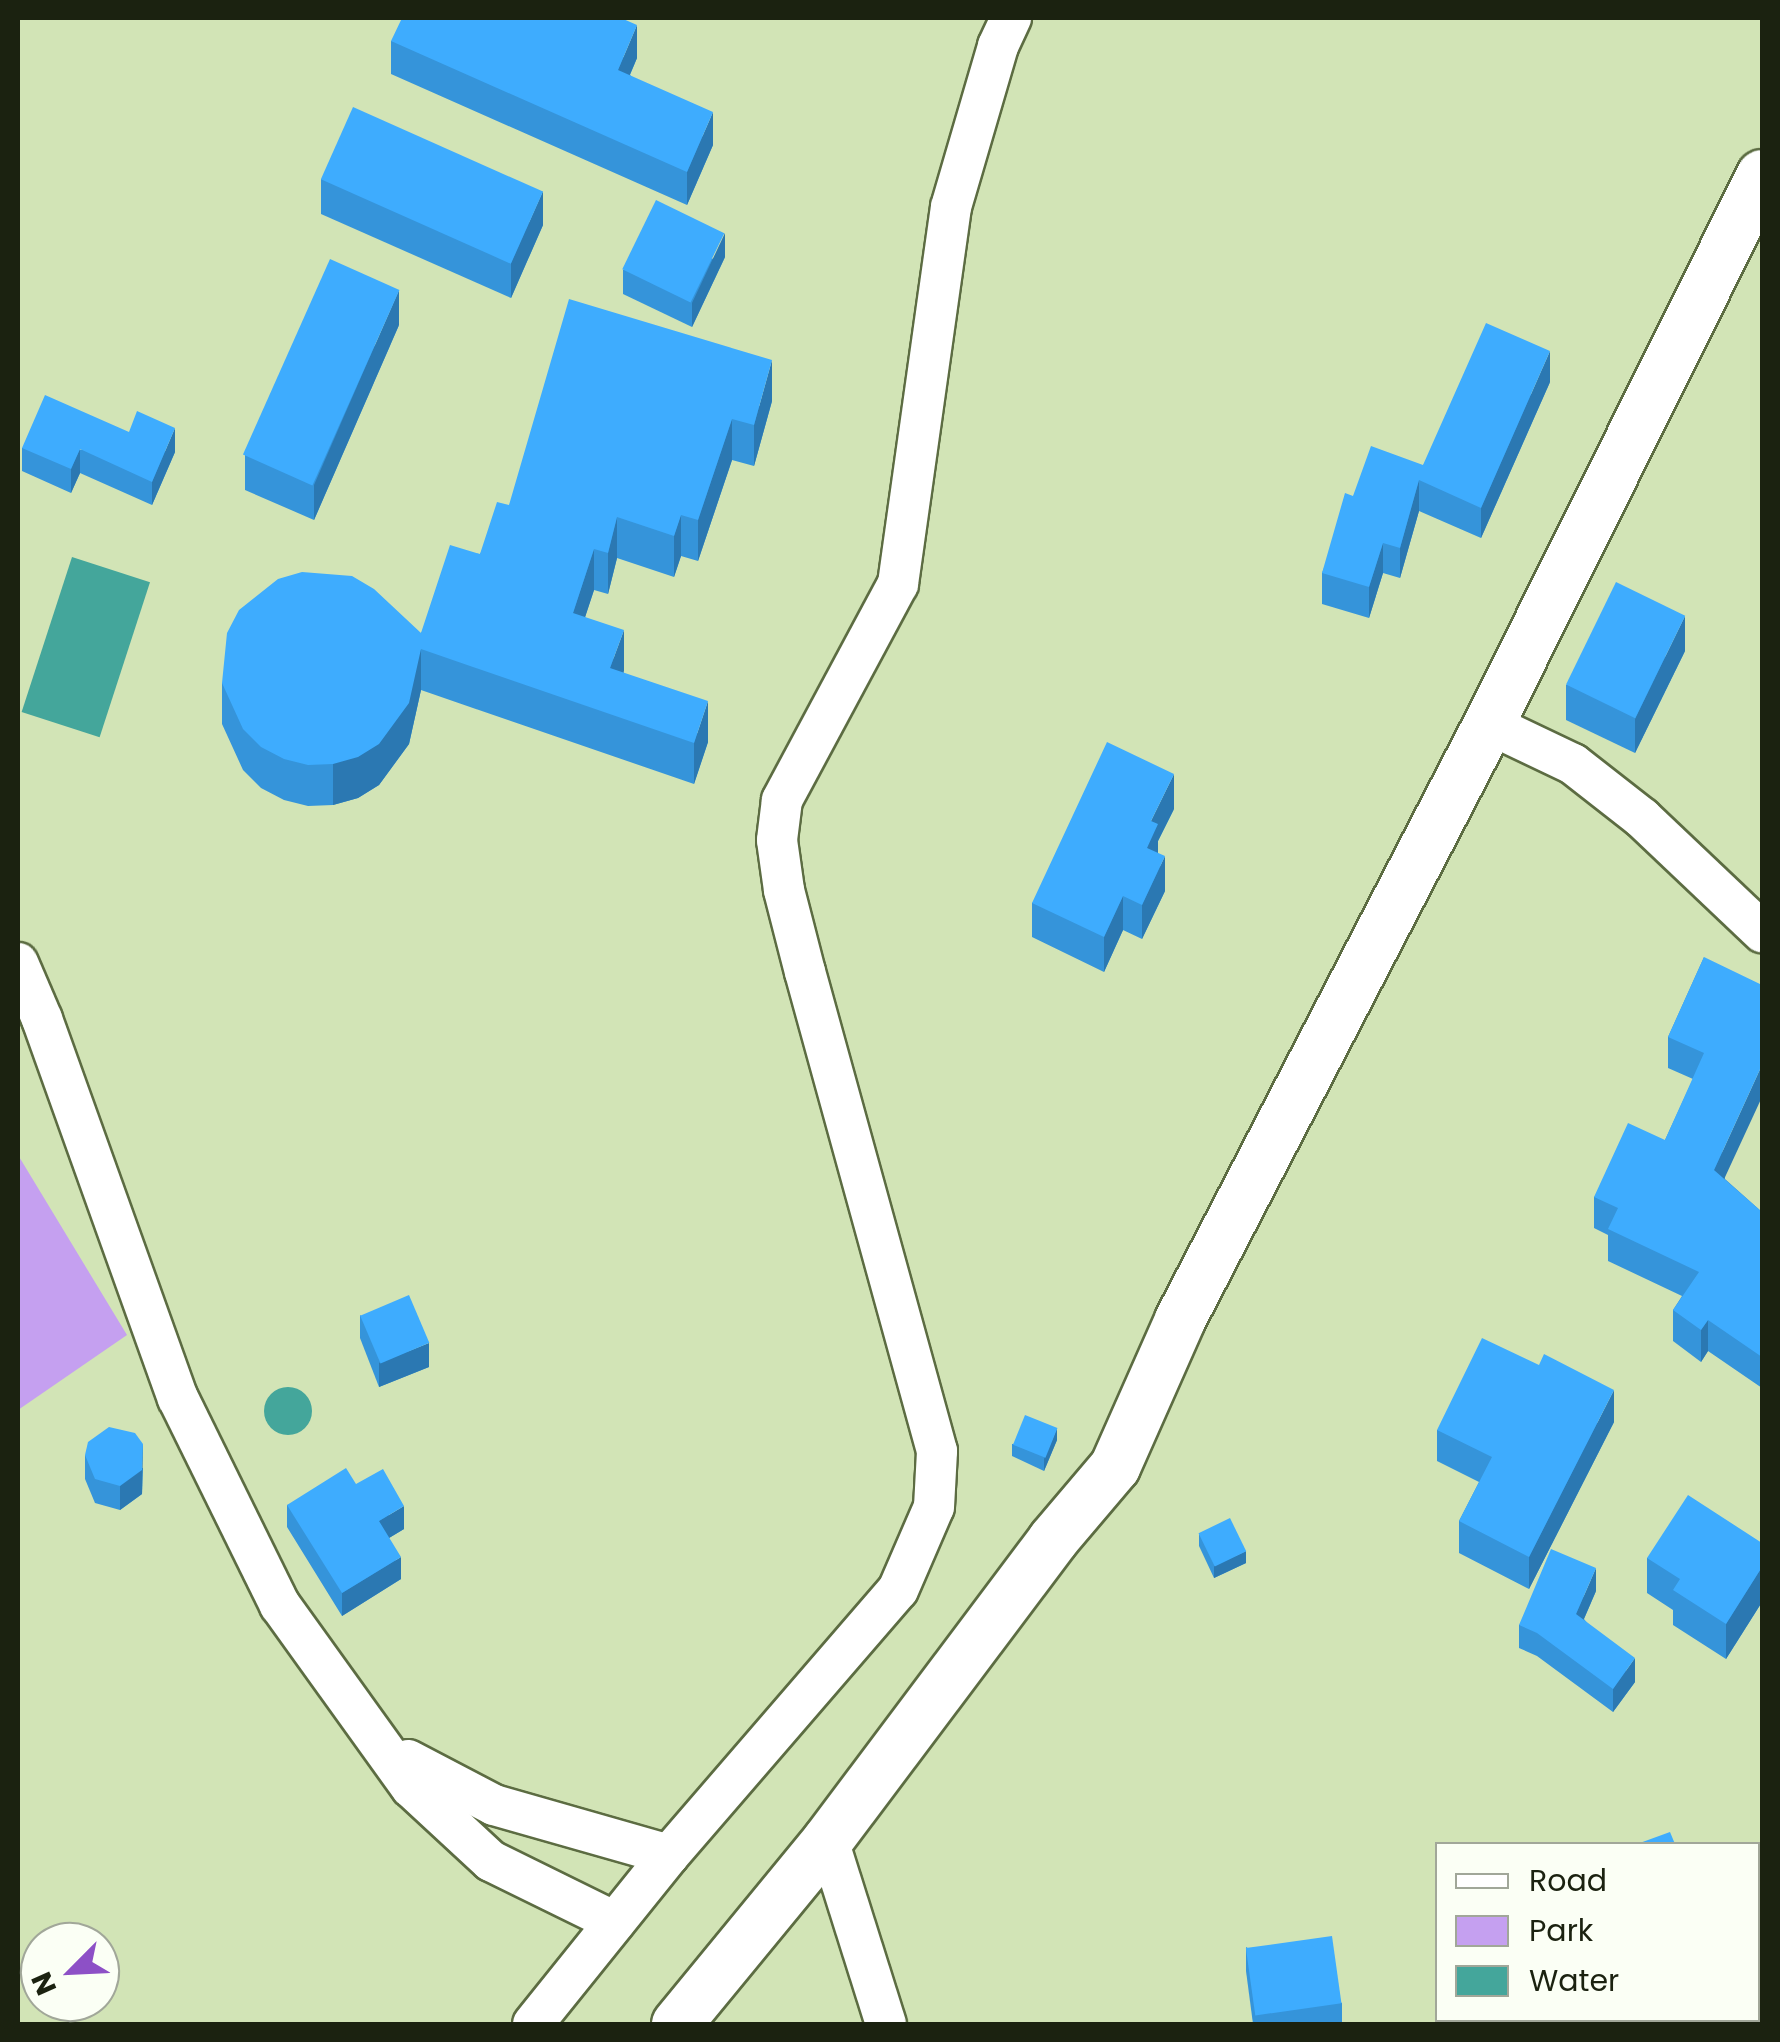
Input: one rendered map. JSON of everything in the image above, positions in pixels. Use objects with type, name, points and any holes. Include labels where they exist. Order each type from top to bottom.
[{"type":"street","points":[[533,2024],[670,1854],[898,1590],[934,1507],[937,1451],[804,972],[784,890],[777,840],[782,800],[898,584],[950,207],[998,46],[1012,18]]},
{"type":"street","points":[[677,2024],[828,1840],[1053,1540],[1115,1467],[1180,1320],[1489,724],[1762,175]]},
{"type":"street","points":[[1489,724],[1573,764],[1642,818],[1762,932]]},
{"type":"street","points":[[18,963],[42,1019],[178,1398],[280,1605],[411,1787],[491,1860],[615,1922]]},
{"type":"street","points":[[374,1740],[445,1783],[494,1805],[670,1854]]},
{"type":"street","points":[[828,1840],[886,2024]]},
{"type":"green space","points":[[18,1155],[127,1335],[18,1410]]},
{"type":"water","points":[[72,557],[150,582],[100,737],[22,712]]},
{"type":"water","points":[[288,1387],[305,1394],[312,1411],[305,1428],[288,1435],[271,1428],[264,1411],[271,1394]]},
{"type":"building","points":[[402,18],[621,18],[637,25],[618,70],[713,112],[687,172],[391,41]]},
{"type":"building","points":[[353,107],[543,192],[511,264],[321,179]]},
{"type":"building","points":[[656,200],[724,233],[691,303],[622,269]]},
{"type":"building","points":[[330,259],[399,290],[312,485],[243,454]]},
{"type":"building","points":[[569,299],[772,360],[754,425],[732,419],[698,520],[681,515],[674,536],[617,517],[608,553],[594,549],[573,613],[624,630],[610,668],[708,701],[694,743],[421,649],[409,703],[379,744],[358,757],[308,765],[261,747],[243,729],[222,683],[227,633],[239,610],[278,579],[302,572],[352,576],[374,589],[421,633],[450,545],[480,554],[497,502],[509,505]]},
{"type":"building","points":[[1486,323],[1550,351],[1481,508],[1419,480],[1400,548],[1383,543],[1369,587],[1322,573],[1345,493],[1353,496],[1371,446],[1423,465]]},
{"type":"building","points":[[45,395],[129,432],[137,411],[175,428],[152,482],[80,449],[71,469],[22,448]]},
{"type":"building","points":[[1616,582],[1685,616],[1635,718],[1566,684]]},
{"type":"building","points":[[1107,742],[1174,774],[1151,821],[1158,824],[1147,848],[1165,856],[1142,905],[1123,896],[1104,937],[1032,903]]},
{"type":"building","points":[[1704,957],[1762,985],[1762,1065],[1714,1170],[1762,1212],[1762,1357],[1708,1320],[1701,1330],[1673,1310],[1699,1272],[1608,1229],[1618,1208],[1594,1197],[1628,1123],[1665,1140],[1704,1053],[1668,1037]]},
{"type":"building","points":[[409,1295],[429,1343],[381,1364],[360,1316]]},
{"type":"building","points":[[1482,1338],[1539,1365],[1544,1354],[1614,1390],[1529,1557],[1459,1521],[1492,1457],[1437,1430]]},
{"type":"building","points":[[1025,1415],[1057,1428],[1045,1458],[1013,1445]]},
{"type":"building","points":[[109,1427],[135,1433],[143,1444],[142,1470],[120,1486],[95,1479],[85,1455],[88,1442]]},
{"type":"building","points":[[346,1468],[356,1484],[383,1469],[404,1506],[379,1521],[401,1557],[342,1593],[287,1505]]},
{"type":"building","points":[[1688,1495],[1762,1543],[1762,1567],[1726,1624],[1673,1590],[1680,1579],[1647,1558]]},
{"type":"building","points":[[1230,1518],[1246,1551],[1215,1567],[1199,1533]]},
{"type":"building","points":[[1551,1549],[1596,1568],[1576,1614],[1635,1658],[1613,1689],[1537,1633],[1519,1625]]},
{"type":"building","points":[[1670,1832],[1674,1842],[1642,1842]]},
{"type":"building","points":[[1332,1936],[1341,2003],[1255,2015],[1246,1948]]}]
